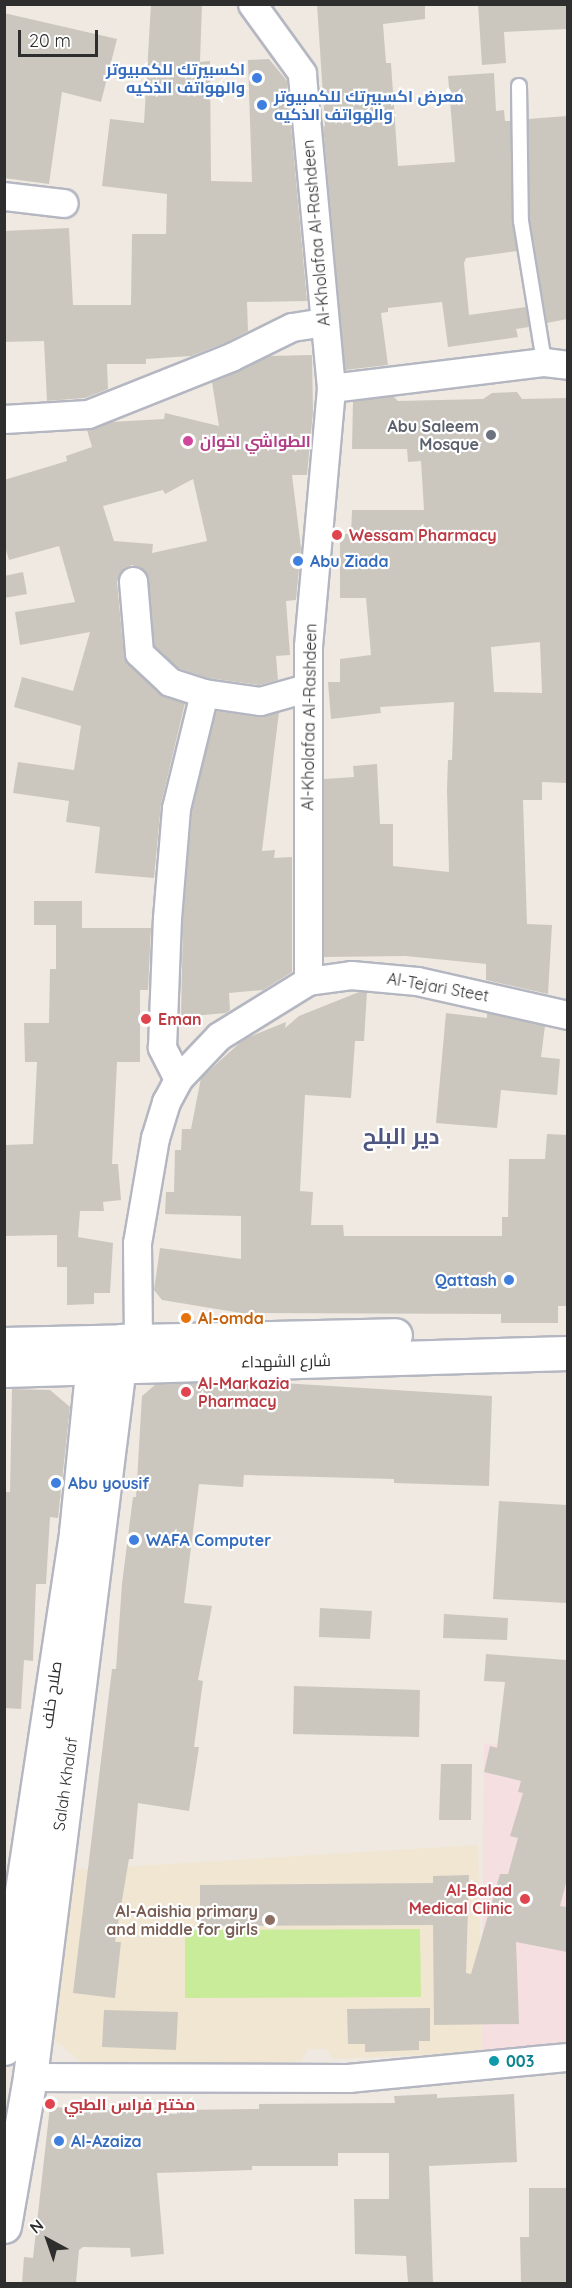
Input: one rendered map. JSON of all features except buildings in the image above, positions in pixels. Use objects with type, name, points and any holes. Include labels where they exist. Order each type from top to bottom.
[{"type":"main road","name":"شارع الشهداء","points":[[4,1370],[113,1351],[567,1330]]},
{"type":"main road","name":"شارع الشهداء","points":[[4,1344],[113,1351],[567,1353]]},
{"type":"main road","name":"صلاح خلف","points":[[4,2049],[13,1903],[76,1533],[113,1351]]},
{"type":"main road","name":"Salah Khalaf","points":[[4,2226],[30,2077],[113,1351]]},
{"type":"street","name":"Al-Kholafaa Al-Rashdeen","points":[[252,4],[302,73],[322,322],[331,388],[306,688],[308,981]]},
{"type":"street","points":[[4,196],[64,203]]},
{"type":"street","points":[[4,419],[88,414],[231,357],[292,327],[322,322]]},
{"type":"street","points":[[331,388],[556,363]]},
{"type":"street","points":[[133,581],[139,653],[170,682],[204,693],[260,701],[306,688]]},
{"type":"street","points":[[178,1079],[162,1047],[167,918],[176,808],[204,693]]},
{"type":"street","name":"Al-Tejari Steet","points":[[308,981],[351,975],[417,981],[567,1015]]},
{"type":"street","points":[[113,1351],[155,1138],[178,1079],[219,1036],[308,981]]},
{"type":"street","points":[[30,2077],[348,2078],[567,2057]]},
{"type":"lane","points":[[519,86],[521,221],[556,363]]},
{"type":"shaded area","name":"Al-Balad Medical Clinic","points":[[484,1743],[567,1752],[567,2045],[482,2052]]},
{"type":"shaded area","name":"Al-Aaishia primary and middle for girls","points":[[478,1845],[482,2052],[333,2059],[326,2049],[308,2049],[301,2061],[104,2072],[88,2067],[45,2033],[71,1870]]},
{"type":"green space","points":[[420,1929],[421,1997],[185,1998],[185,1930]]},
{"type":"place","name":"اكسبيرتك للكمبيوتر والهواتف الذكيه","points":[[257,78]]},
{"type":"place","name":"معرض اكسبيرتك للكمبيوتر والهواتف الذكيه","points":[[262,105]]},
{"type":"place","name":"Abu Saleem Mosque","points":[[491,435]]},
{"type":"place","name":"الطواشي اخوان","points":[[188,441]]},
{"type":"place","name":"Wessam Pharmacy","points":[[337,535]]},
{"type":"place","name":"Abu Ziada","points":[[298,561]]},
{"type":"place","name":"Eman","points":[[146,1019]]},
{"type":"place","name":"Qattash","points":[[509,1280]]},
{"type":"place","name":"Al-omda","points":[[186,1318]]},
{"type":"place","name":"Al-Markazia Pharmacy","points":[[186,1392]]},
{"type":"place","name":"Abu yousif","points":[[56,1483]]},
{"type":"place","name":"WAFA Computer","points":[[134,1540]]},
{"type":"place","name":"Al-Balad Medical Clinic","points":[[525,1899]]},
{"type":"place","name":"Al-Aaishia primary and middle for girls","points":[[270,1920]]},
{"type":"place","name":"003","points":[[494,2061]]},
{"type":"place","name":"مختبر فراس الطبي","points":[[50,2104]]},
{"type":"place","name":"Al-Azaiza","points":[[59,2141]]},
{"type":"district","name":"دير البلح","points":[[401,1137]]}]
